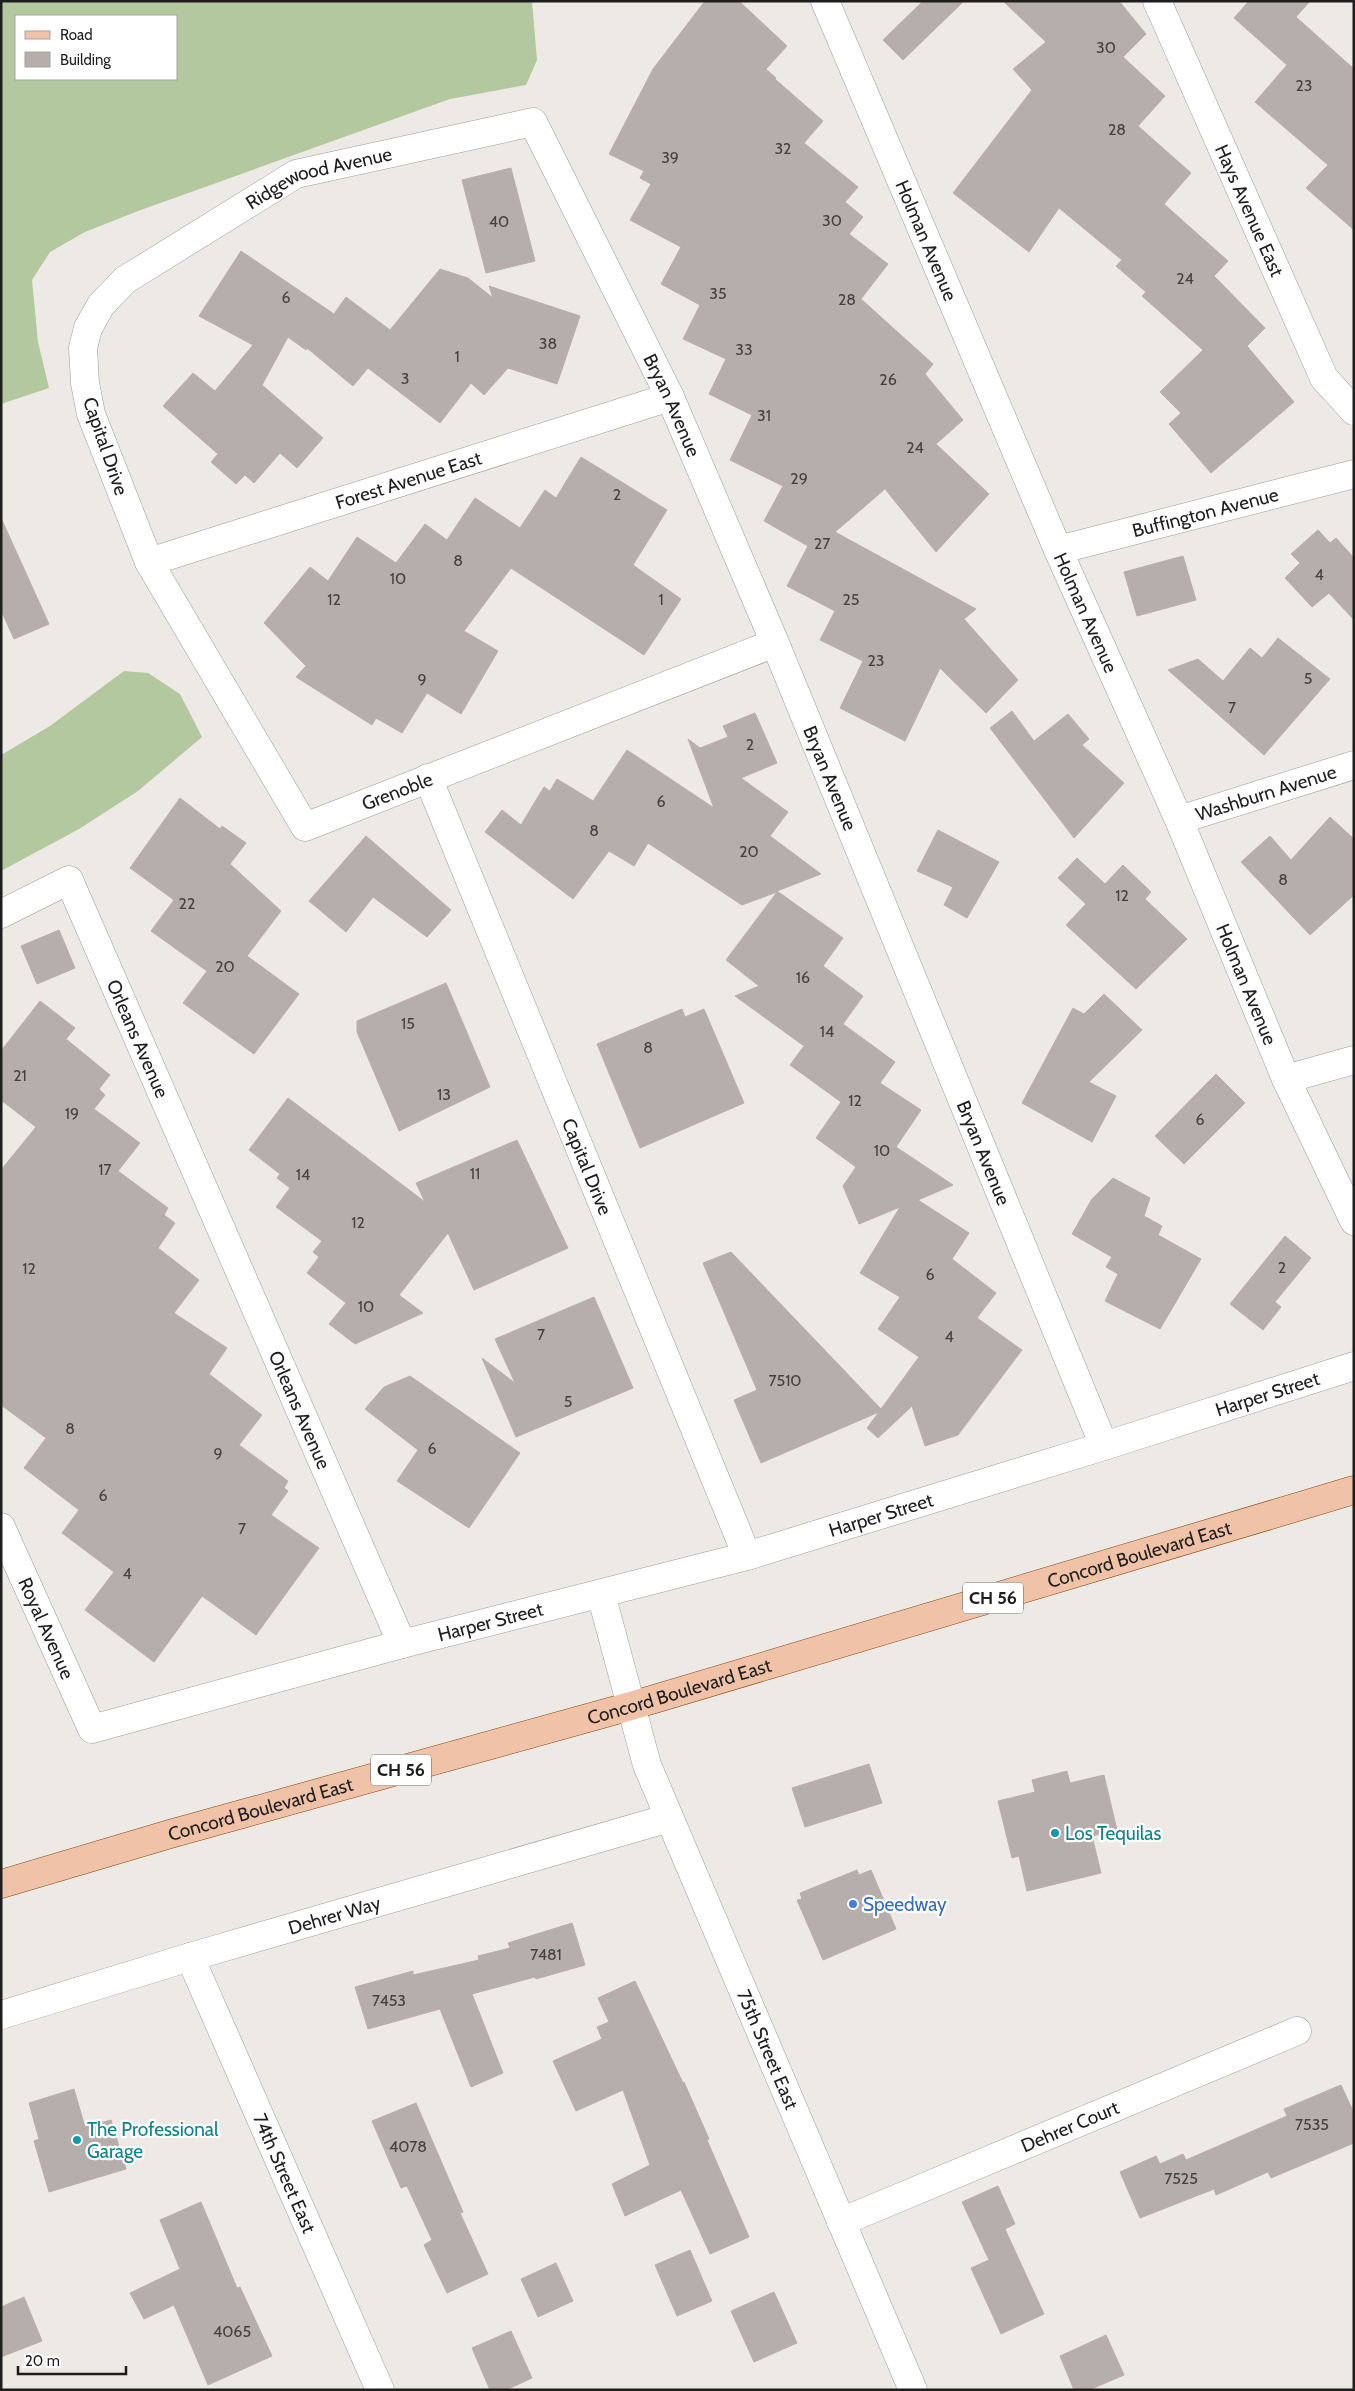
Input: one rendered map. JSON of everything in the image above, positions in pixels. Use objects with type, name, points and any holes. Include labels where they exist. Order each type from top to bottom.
[{"type":"main road","name":"Concord Boulevard East","points":[[1,1884],[162,1836],[631,1706],[1354,1490]]},
{"type":"street","name":"Holman Avenue","points":[[826,1],[1058,550],[1179,820],[1286,1080],[1354,1220]]},
{"type":"street","name":"Hays Avenue East","points":[[1157,1],[1324,378],[1354,411]]},
{"type":"street","name":"Ridgewood Avenue","points":[[125,280],[296,174],[533,122]]},
{"type":"street","name":"Bryan Avenue","points":[[533,122],[670,397],[775,643],[1104,1446]]},
{"type":"street","name":"Capital Drive","points":[[125,280],[101,305],[88,328],[83,348],[85,382],[91,414],[148,562]]},
{"type":"street","name":"Forest Avenue East","points":[[148,562],[670,397]]},
{"type":"street","name":"Buffington Avenue","points":[[1058,550],[1354,474]]},
{"type":"street","name":"Grenoble","points":[[148,562],[305,827],[775,643]]},
{"type":"street","name":"Washburn Avenue","points":[[1179,820],[1354,765]]},
{"type":"street","name":"Capital Drive","points":[[428,778],[747,1556]]},
{"type":"street","name":"Orleans Avenue","points":[[1,914],[68,880],[402,1644]]},
{"type":"street","points":[[1286,1080],[1354,1060]]},
{"type":"street","name":"Harper Street","points":[[402,1644],[747,1556],[1104,1446],[1354,1366]]},
{"type":"street","name":"Royal Avenue","points":[[1,1527],[92,1729],[402,1644]]},
{"type":"street","name":"75th Street East","points":[[601,1594],[647,1765],[913,2390]]},
{"type":"street","name":"Dehrer Way","points":[[1,2015],[190,1957],[669,1818]]},
{"type":"street","name":"74th Street East","points":[[190,1957],[380,2390]]},
{"type":"street","name":"Dehrer Court","points":[[841,2222],[1297,2031]]},
{"type":"green space","points":[[1,1],[532,1],[537,60],[526,85],[450,99],[138,211],[85,232],[50,252],[32,280],[38,342],[49,388],[1,404]]},
{"type":"green space","points":[[124,671],[148,673],[180,694],[202,737],[138,791],[79,829],[1,871],[1,755],[50,726]]},
{"type":"building","points":[[705,1],[739,1],[787,46],[766,69],[823,121],[804,143],[858,187],[845,202],[863,217],[849,234],[888,264],[861,299],[933,364],[925,374],[963,420],[936,444],[989,494],[936,552],[885,489],[835,532],[976,609],[964,619],[1018,680],[986,713],[940,668],[905,741],[840,708],[863,661],[820,640],[835,611],[787,586],[808,546],[764,521],[783,486],[730,460],[752,415],[709,394],[726,359],[683,339],[700,305],[661,284],[681,247],[630,220],[651,184],[640,178],[644,171],[609,154],[653,69]]},
{"type":"building","points":[[923,1],[964,1],[903,60],[883,40]]},
{"type":"building","points":[[1003,1],[1119,1],[1146,34],[1123,57],[1165,96],[1138,126],[1191,173],[1164,204],[1228,261],[1214,276],[1265,328],[1247,346],[1294,402],[1211,473],[1169,424],[1181,413],[1160,392],[1203,350],[1142,296],[1146,292],[1116,266],[1122,260],[1059,208],[1029,252],[953,193],[1032,90],[1013,69],[1046,42]]},
{"type":"building","points":[[1249,1],[1310,1],[1296,17],[1354,69],[1354,230],[1306,188],[1328,165],[1255,102],[1287,65],[1234,18]]},
{"type":"building","points":[[511,168],[535,261],[486,273],[462,180]]},
{"type":"building","points":[[241,251],[334,314],[346,297],[390,330],[440,269],[468,278],[493,298],[489,286],[580,316],[557,384],[508,368],[484,395],[471,383],[440,423],[368,368],[353,386],[307,348],[306,350],[288,337],[262,385],[323,438],[297,468],[280,453],[254,483],[245,475],[236,484],[211,462],[218,454],[163,406],[193,373],[215,391],[253,345],[199,316]]},
{"type":"building","points":[[581,457],[667,510],[633,565],[681,599],[644,655],[511,568],[464,631],[498,651],[461,714],[427,693],[402,733],[376,718],[372,725],[296,677],[306,666],[264,623],[310,567],[328,581],[357,537],[396,563],[425,524],[447,540],[475,498],[520,528],[545,490],[556,498]]},
{"type":"building","points":[[1,518],[49,624],[14,639],[1,610]]},
{"type":"building","points":[[1318,530],[1330,543],[1336,538],[1354,558],[1354,620],[1329,593],[1312,607],[1285,578],[1300,563],[1291,554]]},
{"type":"building","points":[[1183,556],[1196,600],[1137,616],[1124,572]]},
{"type":"building","points":[[1278,638],[1330,679],[1264,755],[1168,670],[1198,659],[1223,681],[1250,648],[1262,658]]},
{"type":"building","points":[[1012,711],[1034,741],[1068,714],[1089,739],[1082,745],[1124,783],[1074,838],[990,728]]},
{"type":"building","points":[[755,713],[777,763],[741,778],[788,812],[770,836],[821,874],[777,891],[843,938],[823,966],[863,996],[843,1024],[895,1062],[880,1083],[921,1110],[896,1147],[953,1185],[918,1200],[969,1233],[952,1259],[996,1293],[977,1318],[1022,1350],[958,1435],[925,1446],[912,1406],[878,1438],[867,1428],[879,1412],[761,1463],[734,1400],[757,1390],[703,1263],[731,1252],[881,1409],[919,1357],[878,1329],[900,1297],[860,1273],[900,1207],[859,1224],[843,1186],[856,1167],[816,1138],[841,1102],[790,1065],[804,1046],[735,996],[759,986],[726,960],[777,892],[742,905],[648,843],[634,866],[609,851],[573,899],[485,832],[502,810],[521,825],[544,787],[550,791],[557,779],[593,801],[627,750],[714,808],[688,739],[700,748],[728,737],[723,726]]},
{"type":"building","points":[[180,798],[220,829],[222,826],[246,843],[230,864],[281,911],[247,956],[299,994],[254,1054],[183,1003],[207,971],[151,931],[174,900],[130,868]]},
{"type":"building","points":[[1330,817],[1354,839],[1354,895],[1310,935],[1241,862],[1270,836],[1291,860]]},
{"type":"building","points":[[938,830],[999,862],[967,918],[944,905],[953,887],[917,871]]},
{"type":"building","points":[[366,836],[451,910],[427,937],[373,897],[346,932],[309,901]]},
{"type":"building","points":[[1077,858],[1105,884],[1123,865],[1151,892],[1145,899],[1187,939],[1136,989],[1066,925],[1086,904],[1058,878]]},
{"type":"building","points":[[59,930],[75,968],[37,984],[21,946]]},
{"type":"building","points":[[446,983],[490,1087],[399,1131],[357,1032],[357,1021]]},
{"type":"building","points":[[1104,994],[1142,1030],[1089,1082],[1116,1096],[1092,1142],[1022,1103],[1073,1008],[1084,1014]]},
{"type":"building","points":[[40,1001],[75,1028],[66,1039],[110,1075],[99,1089],[105,1095],[94,1109],[140,1143],[118,1171],[168,1208],[164,1215],[175,1223],[158,1248],[199,1280],[174,1313],[227,1348],[209,1374],[262,1415],[239,1445],[288,1481],[284,1488],[288,1491],[271,1515],[319,1548],[256,1635],[202,1596],[154,1662],[85,1610],[114,1572],[62,1533],[79,1510],[24,1468],[46,1438],[1,1405],[1,1170],[36,1127],[1,1100],[1,1051]]},
{"type":"building","points":[[682,1009],[685,1017],[704,1009],[744,1103],[640,1148],[597,1044]]},
{"type":"building","points":[[1216,1074],[1245,1103],[1184,1164],[1155,1136]]},
{"type":"building","points":[[288,1098],[425,1202],[416,1183],[517,1140],[568,1248],[474,1290],[448,1233],[399,1295],[423,1313],[355,1344],[329,1324],[346,1303],[307,1273],[319,1257],[313,1252],[322,1241],[276,1207],[290,1188],[277,1178],[280,1174],[249,1150]]},
{"type":"building","points":[[1113,1178],[1150,1198],[1144,1216],[1162,1226],[1158,1235],[1201,1259],[1160,1329],[1105,1301],[1118,1274],[1106,1267],[1112,1257],[1072,1234],[1092,1199]]},
{"type":"building","points":[[1285,1236],[1311,1258],[1275,1302],[1281,1307],[1263,1330],[1230,1304]]},
{"type":"building","points":[[594,1297],[633,1388],[516,1437],[482,1358],[515,1383],[495,1339]]},
{"type":"building","points":[[410,1376],[520,1453],[469,1528],[397,1481],[418,1450],[365,1409],[384,1387]]},
{"type":"building","points":[[869,1764],[882,1803],[805,1827],[792,1788]]},
{"type":"building","name":"Los Tequilas","points":[[1067,1771],[1070,1783],[1104,1775],[1117,1830],[1092,1836],[1101,1873],[1027,1891],[1019,1856],[1012,1858],[998,1801],[1035,1792],[1032,1780]]},
{"type":"building","points":[[857,1870],[859,1875],[871,1870],[896,1929],[823,1960],[797,1900],[802,1899],[800,1893]]},
{"type":"building","points":[[572,1923],[585,1965],[472,1994],[503,2073],[471,2087],[440,2009],[368,2029],[355,1987],[413,1971],[413,1975],[479,1960],[478,1956],[510,1948],[508,1943]]},
{"type":"building","points":[[635,1981],[684,2082],[749,2237],[710,2254],[681,2190],[625,2216],[612,2184],[650,2165],[623,2090],[576,2111],[553,2061],[602,2039],[597,2027],[609,2022],[598,1998]]},
{"type":"building","points":[[1341,2085],[1354,2113],[1354,2143],[1271,2178],[1268,2172],[1216,2195],[1214,2189],[1140,2218],[1120,2172],[1156,2156],[1160,2164],[1183,2154],[1186,2160],[1287,2116],[1284,2109]]},
{"type":"building","name":"The Professional Garage","points":[[74,2089],[85,2127],[111,2120],[126,2169],[49,2192],[34,2141],[39,2139],[29,2103]]},
{"type":"building","points":[[416,2103],[463,2212],[460,2213],[488,2274],[447,2293],[424,2245],[432,2240],[407,2186],[401,2188],[372,2121]]},
{"type":"building","points":[[998,2186],[1015,2224],[1005,2229],[1044,2314],[1001,2334],[971,2268],[989,2260],[962,2202]]},
{"type":"building","points":[[201,2202],[237,2288],[240,2287],[272,2356],[208,2385],[174,2305],[144,2319],[130,2293],[180,2269],[160,2220]]},
{"type":"building","points":[[690,2250],[712,2301],[677,2316],[655,2265]]},
{"type":"building","points":[[556,2263],[573,2301],[538,2317],[521,2279]]},
{"type":"building","points":[[774,2292],[797,2343],[754,2362],[731,2311]]},
{"type":"building","points":[[24,2297],[42,2341],[1,2357],[1,2307]]},
{"type":"building","points":[[511,2331],[532,2378],[506,2390],[490,2390],[472,2348]]},
{"type":"building","points":[[1106,2335],[1124,2375],[1089,2390],[1074,2390],[1060,2356]]},
{"type":"place","name":"Los Tequilas","points":[[1055,1833]]},
{"type":"place","name":"Speedway","points":[[853,1904]]},
{"type":"place","name":"The Professional Garage","points":[[77,2140]]}]
